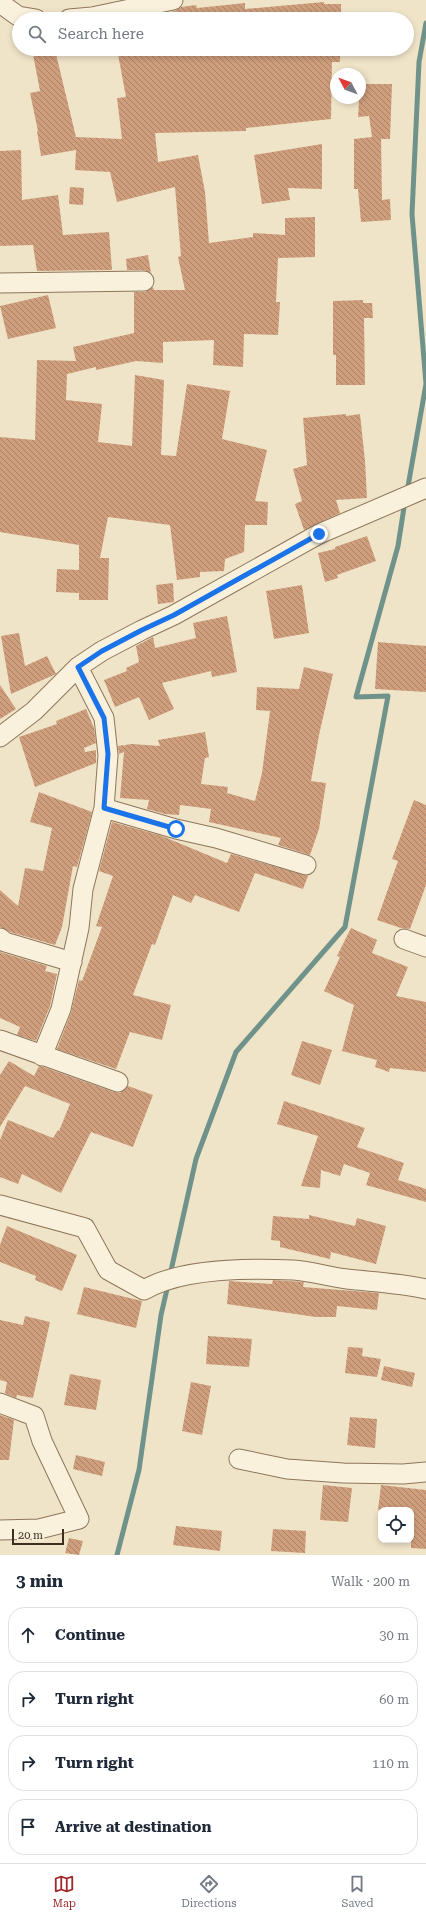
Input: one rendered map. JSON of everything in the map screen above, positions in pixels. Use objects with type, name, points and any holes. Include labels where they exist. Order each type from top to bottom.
[{"type":"street","points":[[116,12],[173,0]]},
{"type":"street","points":[[0,3],[12,12]]},
{"type":"street","points":[[0,283],[144,281]]},
{"type":"street","points":[[0,737],[34,711],[78,667],[102,651],[174,615],[319,534],[422,490]]},
{"type":"street","points":[[42,1056],[61,1009],[79,928],[83,889],[104,808],[108,754],[104,718],[78,667]]},
{"type":"street","points":[[104,808],[176,829],[216,838],[306,865]]},
{"type":"street","points":[[0,938],[5,942],[72,962]]},
{"type":"street","points":[[404,940],[426,947]]},
{"type":"street","points":[[0,1040],[118,1082]]},
{"type":"street","points":[[0,1205],[85,1228],[108,1270],[144,1290],[157,1283],[194,1273],[294,1270],[346,1279],[399,1283],[426,1289]]},
{"type":"street","points":[[0,1403],[34,1416],[42,1441],[79,1519],[39,1529],[0,1530]]},
{"type":"street","points":[[239,1459],[288,1469],[343,1473],[403,1474],[426,1472]]},
{"type":"building","points":[[324,2],[324,4],[341,4],[341,12],[170,12],[181,7],[196,5],[197,8],[245,3],[245,9]]},
{"type":"building","points":[[33,56],[56,56],[76,137],[122,139],[117,98],[126,97],[118,56],[340,56],[340,62],[332,62],[332,68],[330,68],[331,119],[246,128],[246,131],[155,133],[158,162],[198,155],[205,192],[209,243],[253,237],[253,233],[285,235],[285,218],[315,217],[315,257],[278,258],[276,302],[280,302],[278,335],[244,334],[243,367],[213,365],[214,340],[163,342],[163,363],[136,361],[96,370],[96,367],[67,374],[66,400],[102,404],[98,442],[132,446],[135,375],[164,380],[161,455],[176,456],[187,384],[230,391],[222,439],[267,450],[255,501],[268,502],[267,525],[245,525],[244,552],[225,559],[224,571],[200,572],[200,577],[177,580],[170,525],[108,517],[100,558],[109,558],[108,600],[79,600],[79,593],[56,592],[57,569],[79,570],[79,545],[0,532],[0,437],[35,440],[37,360],[76,361],[73,347],[134,333],[134,292],[145,292],[153,287],[154,290],[185,290],[178,257],[181,256],[175,187],[117,202],[110,172],[75,170],[76,150],[41,156],[38,131],[30,93],[40,91]]},
{"type":"building","points":[[366,84],[392,84],[390,139],[381,139],[382,200],[390,199],[391,220],[361,222],[358,189],[354,189],[354,139],[372,137],[369,116],[358,117],[359,104],[366,104]]},
{"type":"building","points":[[322,144],[322,189],[288,188],[290,200],[262,204],[254,155]]},
{"type":"building","points":[[21,150],[22,200],[58,195],[63,235],[109,232],[112,270],[37,271],[33,245],[0,246],[0,151]]},
{"type":"building","points":[[70,187],[84,188],[83,205],[69,204]]},
{"type":"building","points":[[148,255],[151,273],[144,270],[127,270],[126,259]]},
{"type":"building","points":[[48,295],[56,328],[8,339],[0,306]]},
{"type":"building","points":[[363,300],[363,303],[372,303],[373,318],[364,318],[365,385],[336,385],[336,355],[333,355],[333,301]]},
{"type":"building","points":[[346,414],[346,416],[360,414],[367,498],[336,500],[340,513],[304,530],[295,504],[302,501],[293,469],[307,465],[303,418]]},
{"type":"building","points":[[367,536],[376,561],[337,575],[338,578],[325,582],[318,553],[335,549],[335,547]]},
{"type":"building","points":[[173,583],[174,602],[158,604],[156,585]]},
{"type":"building","points":[[302,585],[309,633],[274,639],[266,591]]},
{"type":"building","points":[[227,616],[237,672],[212,677],[211,671],[162,683],[174,709],[149,720],[139,697],[115,707],[104,680],[127,671],[126,668],[139,662],[136,646],[153,637],[155,648],[196,638],[193,623]]},
{"type":"building","points":[[19,633],[25,666],[47,656],[56,674],[11,694],[1,636]]},
{"type":"building","points":[[378,642],[426,646],[426,692],[375,689]]},
{"type":"building","points":[[304,667],[333,674],[319,735],[311,781],[326,783],[319,829],[310,855],[278,845],[281,838],[209,822],[211,809],[180,805],[179,815],[165,814],[147,809],[149,800],[120,798],[124,752],[119,754],[118,746],[124,745],[124,747],[125,745],[132,744],[160,746],[158,740],[205,732],[209,757],[205,758],[201,784],[228,787],[227,793],[255,801],[262,773],[270,711],[256,710],[257,687],[299,689]]},
{"type":"building","points":[[0,685],[16,709],[0,719]]},
{"type":"building","points":[[86,709],[94,728],[96,743],[84,748],[85,752],[96,750],[96,763],[35,787],[19,737],[57,724],[56,721]]},
{"type":"building","points":[[39,792],[92,812],[77,867],[73,866],[62,927],[55,945],[10,932],[0,927],[0,890],[18,906],[25,868],[43,871],[52,828],[30,822]]},
{"type":"building","points":[[414,800],[426,805],[426,885],[410,929],[401,928],[377,920],[398,861],[392,859]]},
{"type":"building","points":[[112,822],[162,836],[227,863],[231,854],[308,876],[303,889],[255,873],[239,912],[195,895],[191,903],[173,895],[155,945],[152,944],[133,995],[171,1005],[162,1040],[130,1032],[116,1069],[57,1049],[71,1013],[79,980],[82,981],[102,927],[96,926],[113,876],[99,871]]},
{"type":"building","points":[[351,928],[377,940],[372,953],[408,967],[396,996],[426,1002],[426,1072],[390,1068],[389,1072],[375,1067],[377,1060],[342,1051],[354,1005],[324,991],[340,957],[337,956]]},
{"type":"building","points":[[0,952],[47,966],[45,971],[57,974],[50,1006],[36,1041],[17,1035],[20,1027],[0,1018]]},
{"type":"building","points":[[302,1041],[332,1050],[320,1085],[291,1075]]},
{"type":"building","points":[[9,1061],[34,1076],[39,1066],[114,1092],[120,1093],[128,1086],[153,1095],[133,1147],[91,1132],[61,1193],[22,1174],[18,1184],[0,1177],[0,1140],[8,1120],[53,1138],[58,1130],[59,1131],[70,1104],[25,1086],[0,1127],[0,1075]]},
{"type":"building","points":[[284,1101],[365,1128],[357,1147],[404,1163],[398,1180],[426,1189],[426,1202],[366,1185],[370,1173],[344,1164],[340,1176],[321,1170],[320,1188],[301,1186],[318,1136],[277,1124]]},
{"type":"building","points":[[309,1215],[355,1226],[357,1218],[386,1226],[376,1264],[331,1252],[330,1259],[280,1247],[280,1241],[271,1240],[273,1216],[309,1219]]},
{"type":"building","points":[[7,1226],[77,1255],[62,1291],[35,1280],[36,1276],[0,1262],[0,1245]]},
{"type":"building","points":[[273,1280],[304,1282],[303,1287],[379,1293],[377,1310],[337,1306],[336,1317],[316,1317],[227,1304],[229,1281],[272,1284]]},
{"type":"building","points":[[84,1287],[142,1301],[136,1328],[77,1314]]},
{"type":"building","points":[[25,1316],[50,1322],[33,1398],[17,1395],[16,1398],[5,1393],[7,1382],[0,1380],[0,1320],[23,1325]]},
{"type":"building","points":[[208,1336],[252,1339],[249,1367],[206,1364]]},
{"type":"building","points":[[348,1347],[363,1348],[362,1356],[381,1359],[377,1377],[345,1373]]},
{"type":"building","points":[[384,1366],[415,1373],[412,1387],[381,1380]]},
{"type":"building","points":[[70,1374],[101,1380],[96,1410],[64,1405]]},
{"type":"building","points":[[191,1382],[211,1386],[202,1435],[182,1431]]},
{"type":"building","points":[[0,1415],[14,1420],[9,1460],[0,1460]]},
{"type":"building","points":[[350,1417],[377,1419],[375,1448],[347,1445]]},
{"type":"building","points":[[76,1455],[105,1462],[102,1476],[73,1469]]},
{"type":"building","points":[[323,1485],[352,1488],[348,1522],[320,1520]]},
{"type":"building","points":[[381,1485],[426,1490],[426,1549],[411,1548],[411,1543],[414,1543],[414,1507],[378,1507]]},
{"type":"building","points":[[176,1526],[222,1531],[220,1551],[173,1545]]},
{"type":"building","points":[[273,1529],[306,1531],[305,1553],[271,1551]]},
{"type":"building","points":[[69,1538],[83,1541],[79,1555],[65,1553]]},
{"type":"waterway","points":[[407,492],[426,384],[412,214],[419,62],[426,23]]},
{"type":"waterway","points":[[170,1275],[196,1159],[236,1052],[345,927],[388,696],[356,697],[398,546],[405,501]]},
{"type":"waterway","points":[[117,1555],[139,1470],[161,1315],[168,1285]]},
{"type":"route","points":[[176,829],[104,808],[108,754],[104,718],[78,667],[102,651],[174,615],[319,534]]}]
